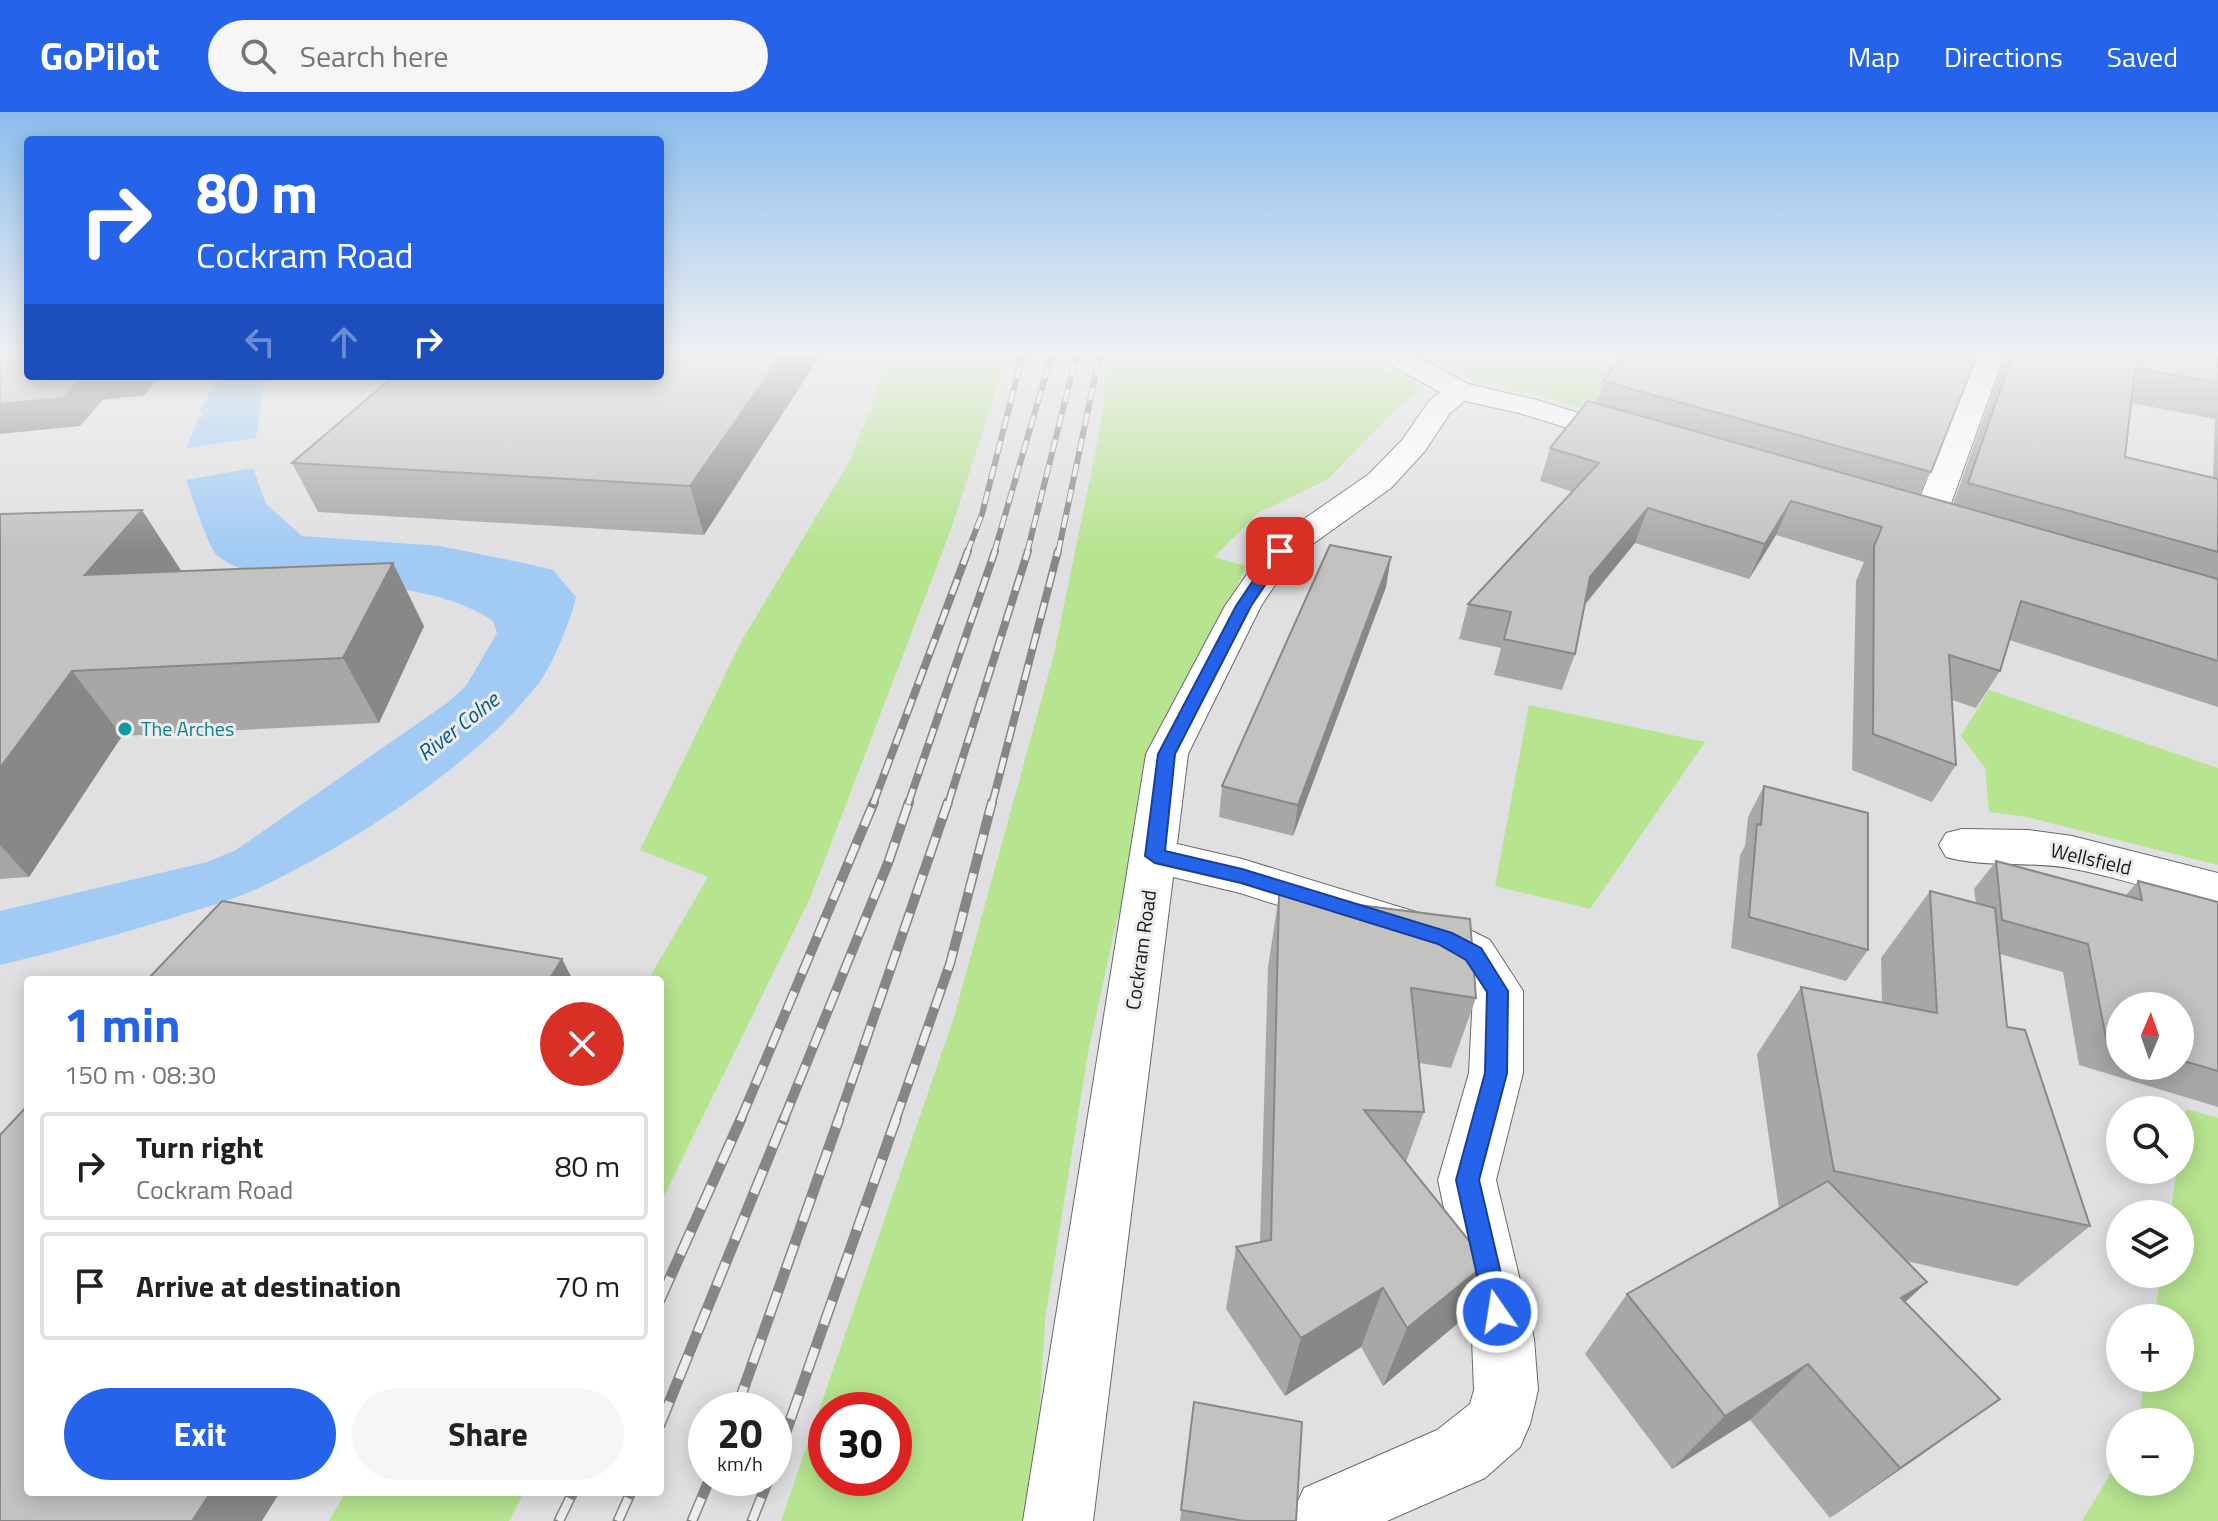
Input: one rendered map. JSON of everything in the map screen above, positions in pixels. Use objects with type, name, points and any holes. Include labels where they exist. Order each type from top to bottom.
[{"type":"street","name":"Cockram Road","points":[[1058,1521],[1155,856],[1167,754],[1243,606],[1280,551],[1380,481],[1414,445],[1431,419]]},
{"type":"street","points":[[1568,419],[1652,445]]},
{"type":"street","points":[[1927,524],[1966,419]]},
{"type":"street","name":"Wellsfield","points":[[1962,845],[2028,846],[2072,852],[2218,891]]},
{"type":"street","points":[[1155,856],[1242,876],[1445,939],[1473,954],[1498,991],[1496,1073],[1467,1180],[1503,1339],[1506,1390],[1497,1424],[1461,1454],[1328,1512]]},
{"type":"green space","points":[[866,419],[987,419],[950,532],[811,896],[664,1196],[664,976],[650,976],[708,877],[640,850],[742,640],[849,462]]},
{"type":"green space","points":[[1101,419],[1387,419],[1328,479],[1258,513],[1214,557],[1246,566],[1203,661],[1147,843],[1117,919],[1088,1053],[1045,1320],[1033,1521],[781,1521],[808,1442],[808,1496],[912,1496],[912,1392],[825,1392],[954,1017],[1054,654]]},
{"type":"green space","points":[[1619,419],[1678,419],[1691,439]]},
{"type":"green space","points":[[1989,690],[2218,768],[2218,865],[2027,817],[1989,812],[1985,768],[1961,736]]},
{"type":"green space","points":[[1529,705],[1705,742],[1590,909],[1495,886]]},
{"type":"green space","points":[[2194,1111],[2218,1118],[2218,1521],[2082,1521],[2106,1481],[2106,1496],[2194,1496],[2194,1408],[2140,1408],[2143,1392],[2194,1392],[2194,1304],[2156,1304],[2159,1288],[2194,1288],[2194,1200],[2172,1200],[2175,1184],[2194,1184]]},
{"type":"green space","points":[[344,1496],[522,1496],[509,1521],[329,1521]]},
{"type":"water","points":[[259,419],[256,438],[187,448],[197,421]]},
{"type":"water","name":"River Colne","points":[[253,468],[266,504],[302,536],[440,546],[553,570],[576,597],[551,664],[515,710],[450,770],[374,824],[297,869],[218,904],[0,965],[0,911],[207,862],[236,850],[447,703],[466,686],[497,633],[493,621],[474,610],[433,595],[365,584],[266,574],[226,562],[212,549],[186,480]]},
{"type":"building","points":[[344,419],[737,419],[690,486],[292,463]]},
{"type":"building","points":[[1574,419],[1651,419],[2218,579],[2218,661],[2021,601],[2000,671],[1949,655],[1956,765],[1873,734],[1874,546],[1882,527],[1791,501],[1765,544],[1648,508],[1590,577],[1575,654],[1504,639],[1511,612],[1468,604],[1599,463],[1550,448]]},
{"type":"building","points":[[1739,419],[1952,419],[1931,472]]},
{"type":"building","points":[[1990,419],[2129,419],[2125,457],[2218,479],[2218,552],[1968,483]]},
{"type":"building","points":[[142,510],[85,575],[393,563],[343,658],[72,671],[0,768],[0,514]]},
{"type":"building","points":[[1330,545],[1391,557],[1298,805],[1222,786]]},
{"type":"building","points":[[1764,786],[1868,813],[1868,950],[1749,917],[1757,824],[1761,825]]},
{"type":"building","points":[[1996,861],[2142,900],[2138,881],[2218,902],[2218,1071],[2194,1064],[2194,992],[2106,992],[2106,1038],[2088,944],[2002,920]]},
{"type":"building","points":[[1930,891],[1995,908],[2007,1027],[2025,1030],[2090,1226],[1834,1171],[1801,987],[1937,1013]]},
{"type":"building","points":[[1279,895],[1470,919],[1476,998],[1411,988],[1424,1112],[1364,1110],[1487,1263],[1407,1328],[1383,1288],[1301,1338],[1236,1247],[1271,1240]]},
{"type":"building","points":[[222,901],[562,959],[551,976],[151,976]]},
{"type":"building","points":[[24,1109],[24,1496],[208,1496],[192,1521],[0,1521],[0,1135]]},
{"type":"building","points":[[1828,1181],[1927,1282],[1901,1298],[2000,1399],[1900,1468],[1808,1364],[1725,1416],[1627,1294]]},
{"type":"building","points":[[1194,1402],[1302,1422],[1296,1521],[1244,1521],[1181,1510]]},
{"type":"railway","points":[[967,553],[982,514],[1006,419]]},
{"type":"railway","points":[[994,553],[1033,419]]},
{"type":"railway","points":[[1027,553],[1061,419]]},
{"type":"railway","points":[[1058,553],[1086,419]]},
{"type":"railway","points":[[873,804],[968,551]]},
{"type":"railway","points":[[908,804],[995,551]]},
{"type":"railway","points":[[948,804],[1028,551]]},
{"type":"railway","points":[[992,804],[1058,551]]},
{"type":"railway","points":[[740,1121],[874,802]]},
{"type":"railway","points":[[783,1121],[888,863],[909,802]]},
{"type":"railway","points":[[838,1121],[948,802]]},
{"type":"railway","points":[[895,1121],[950,964],[992,802]]},
{"type":"railway","points":[[664,1291],[741,1119]]},
{"type":"railway","points":[[664,1415],[784,1119]]},
{"type":"railway","points":[[742,1392],[839,1119]]},
{"type":"railway","points":[[792,1415],[896,1119]]},
{"type":"railway","points":[[559,1521],[571,1496]]},
{"type":"railway","points":[[618,1521],[629,1496]]},
{"type":"railway","points":[[692,1521],[702,1496]]},
{"type":"railway","points":[[752,1521],[762,1496]]},
{"type":"place","name":"The Arches","points":[[125,729]]},
{"type":"route","points":[[1280,551],[1243,606],[1167,754],[1155,856],[1242,876],[1445,939],[1473,954],[1489,974],[1498,991],[1496,1073],[1467,1180],[1497,1312]]}]
